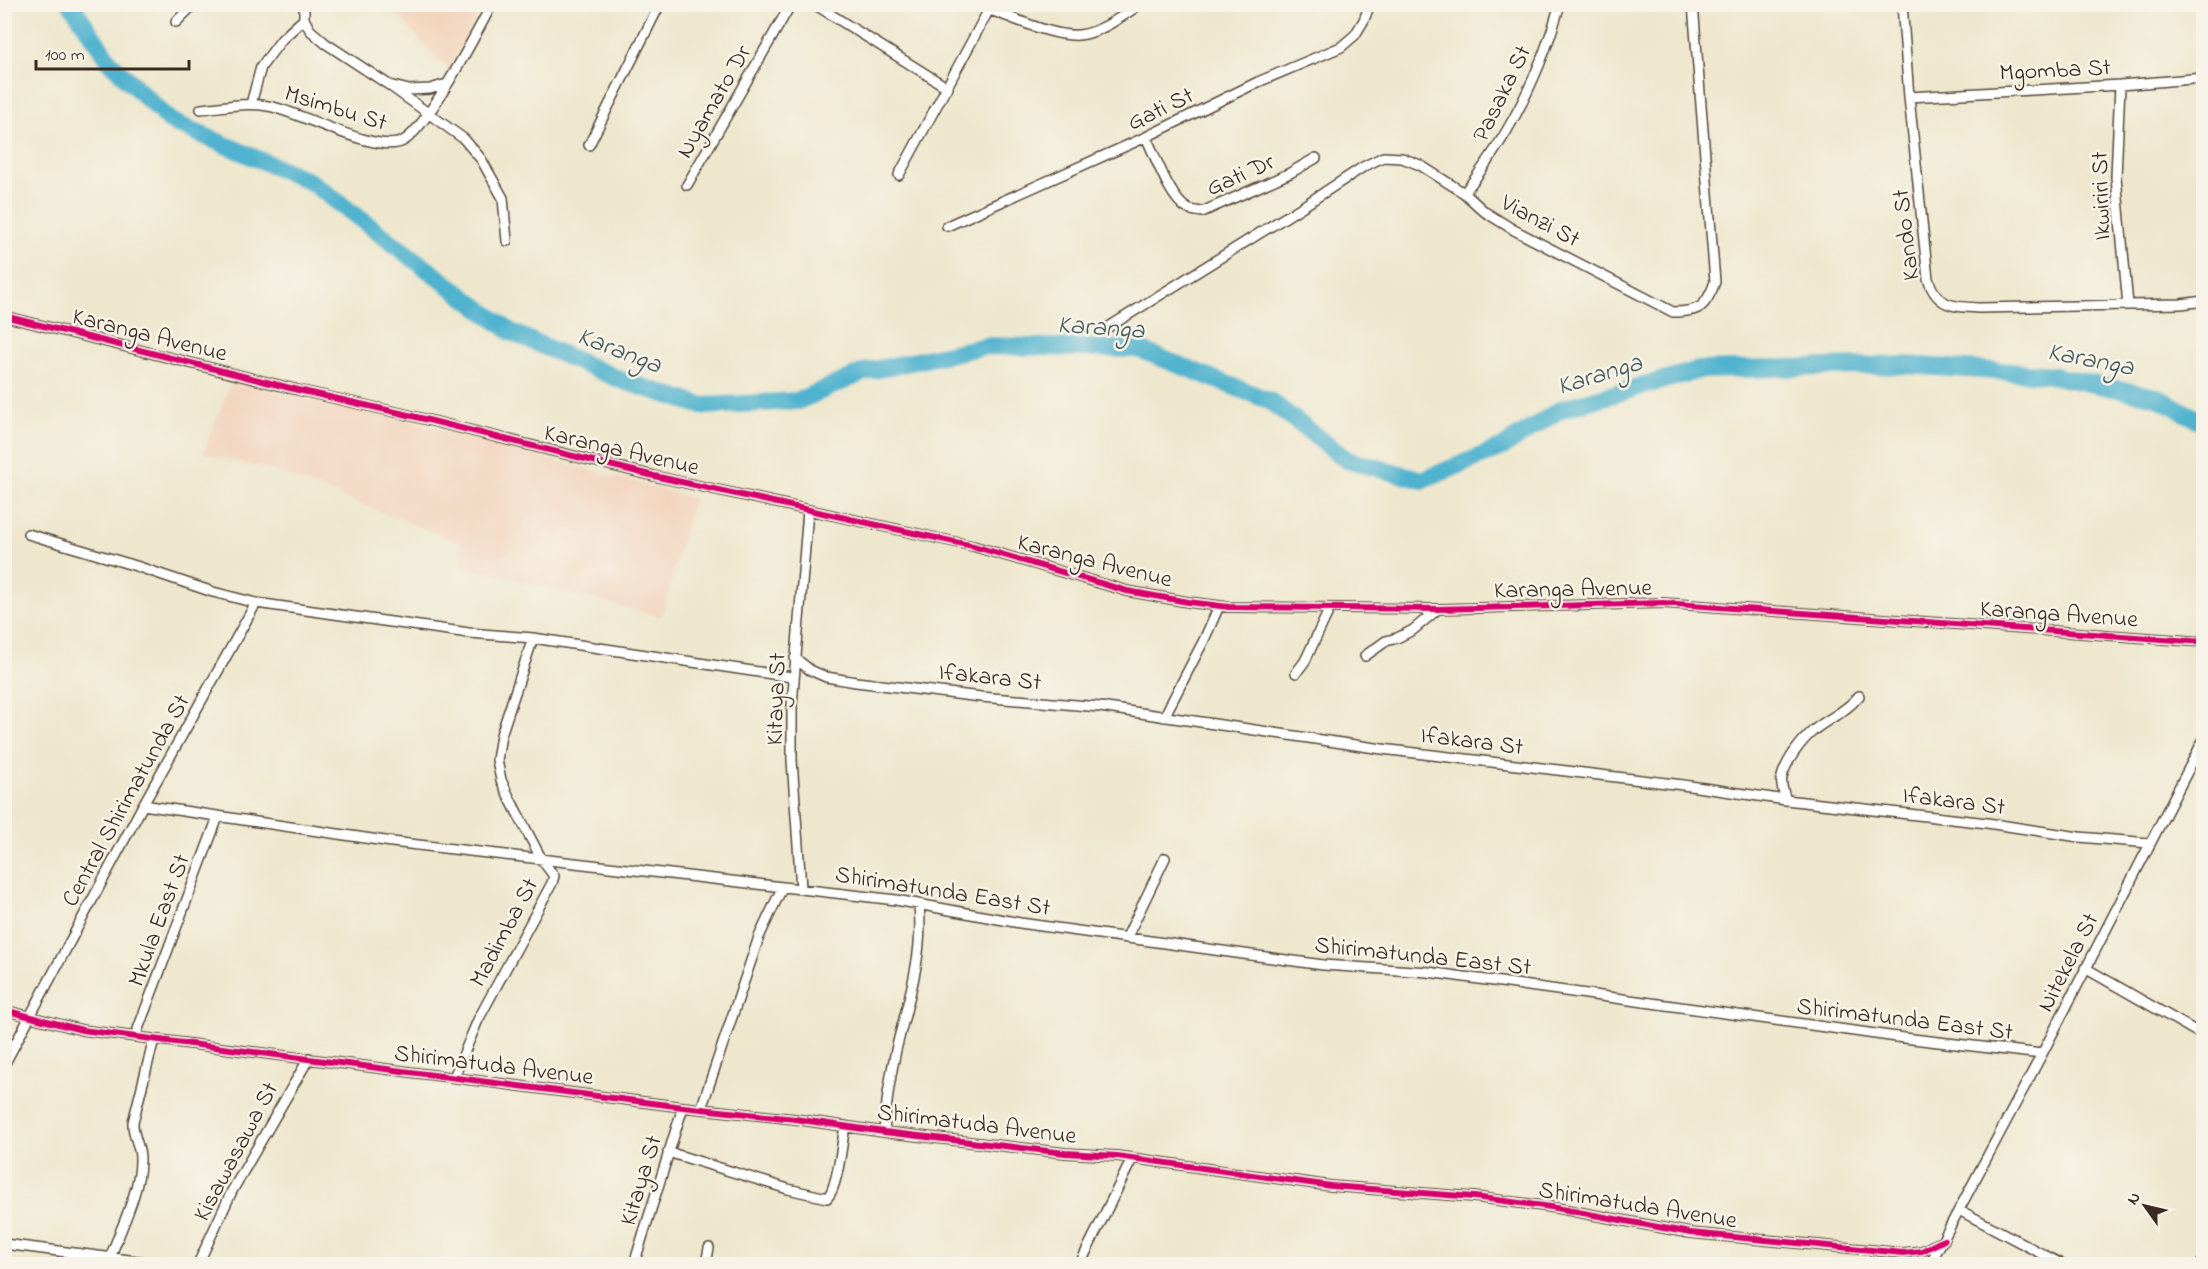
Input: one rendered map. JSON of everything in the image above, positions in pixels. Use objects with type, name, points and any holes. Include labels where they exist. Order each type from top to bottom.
[{"type":"street","points":[[176,22],[194,4]]},
{"type":"street","points":[[304,4],[304,19],[310,30],[325,43],[389,85],[464,139],[482,159],[503,198],[507,241]]},
{"type":"street","name":"Msimbu St","points":[[201,109],[251,104],[272,107],[364,140],[392,144],[403,142],[417,130],[447,84],[492,4]]},
{"type":"street","points":[[589,145],[660,4]]},
{"type":"street","name":"Nyamato Dr","points":[[687,185],[791,4]]},
{"type":"street","points":[[814,4],[948,88]]},
{"type":"street","points":[[899,176],[991,7],[1056,33],[1079,35],[1098,29],[1141,4]]},
{"type":"street","name":"Gati St","points":[[947,226],[1146,137],[1258,82],[1341,47],[1354,35],[1364,20],[1370,4]]},
{"type":"street","name":"Pasaka St","points":[[1464,193],[1500,142],[1527,91],[1553,29],[1560,4]]},
{"type":"street","name":"Vianzi St","points":[[1107,328],[1363,167],[1383,157],[1402,158],[1420,165],[1464,193],[1485,212],[1514,230],[1673,312],[1690,312],[1701,307],[1709,298],[1715,282],[1693,4]]},
{"type":"street","name":"Kando St","points":[[1902,4],[1909,97],[1928,279],[1932,293],[1943,302],[1956,307],[2128,305],[2204,301]]},
{"type":"street","points":[[251,104],[261,67],[282,39],[304,19]]},
{"type":"street","name":"Mgomba St","points":[[1909,97],[2204,78]]},
{"type":"street","points":[[389,85],[409,90],[430,89],[447,84]]},
{"type":"street","name":"Ikwiriri St","points":[[2120,85],[2116,177],[2128,305]]},
{"type":"street","name":"Gati Dr","points":[[1146,137],[1170,189],[1181,204],[1189,209],[1202,212],[1290,173],[1316,158]]},
{"type":"street","name":"Karanga Avenue","points":[[4,316],[486,435],[808,511],[973,546],[1127,591],[1219,606],[1438,609],[1664,603],[2204,642]]},
{"type":"street","name":"Kitaya St","points":[[801,888],[792,760],[792,677],[808,511]]},
{"type":"street","points":[[28,534],[213,592],[256,603],[469,633],[533,638],[792,677]]},
{"type":"street","name":"Central Shirimatunda St","points":[[4,1065],[143,805],[256,603]]},
{"type":"street","points":[[1164,717],[1219,606]]},
{"type":"street","points":[[1296,673],[1305,661],[1330,608]]},
{"type":"street","points":[[1365,656],[1386,641],[1413,630],[1438,609]]},
{"type":"street","name":"Madimba St","points":[[454,1077],[478,1020],[554,876],[542,860],[501,780],[496,760],[501,735],[533,638]]},
{"type":"street","name":"Ifakara St","points":[[795,658],[810,670],[826,677],[856,682],[981,697],[1100,707],[1382,749],[1987,823],[2079,837],[2149,843]]},
{"type":"street","points":[[1786,800],[1781,786],[1782,776],[1800,744],[1815,729],[1850,707],[1859,696]]},
{"type":"street","name":"Nitekela St","points":[[1930,1264],[2042,1054],[2204,739]]},
{"type":"street","name":"Shirimatunda East St","points":[[143,805],[392,842],[896,900],[1020,923],[1323,965],[1428,972],[1892,1037],[2042,1054]]},
{"type":"street","name":"Mkula East St","points":[[135,1036],[218,817]]},
{"type":"street","points":[[1127,937],[1166,858]]},
{"type":"street","points":[[701,1109],[759,937],[782,888]]},
{"type":"street","points":[[884,1132],[888,1089],[913,985],[921,939],[919,905]]},
{"type":"street","points":[[2085,968],[2204,1035]]},
{"type":"street","name":"Shirimatuda Avenue","points":[[4,1010],[82,1030],[884,1132],[1065,1153],[1117,1156],[1132,1160],[1331,1186],[1474,1197],[1551,1207],[1690,1233],[1902,1253],[1922,1251],[1944,1240]]},
{"type":"street","points":[[110,1257],[134,1191],[140,1159],[132,1132],[133,1122],[154,1039]]},
{"type":"street","name":"Kisawasawa St","points":[[198,1264],[242,1173],[309,1058]]},
{"type":"street","name":"Kitaya St","points":[[634,1264],[683,1107]]},
{"type":"street","points":[[668,1152],[788,1189],[827,1198],[836,1176],[845,1126]]},
{"type":"street","points":[[1080,1264],[1132,1160]]},
{"type":"street","points":[[1959,1210],[2061,1264]]},
{"type":"street","points":[[4,1244],[160,1264]]},
{"type":"street","points":[[706,1264],[709,1248]]},
{"type":"street","points":[[2201,1264],[2204,1260]]},
{"type":"shaded area","points":[[388,5],[483,5],[448,70]]},
{"type":"shaded area","points":[[231,382],[401,419],[693,498],[662,617],[460,566],[459,542],[274,471],[203,453]]},
{"type":"waterway","name":"Karanga","points":[[71,4],[110,62],[170,121],[311,182],[511,332],[623,381],[703,406],[798,401],[864,372],[986,346],[1138,349],[1270,401],[1347,460],[1423,480],[1503,447],[1561,409],[1699,370],[1904,365],[2044,374],[2157,397],[2204,423]]},
{"type":"cycle path","points":[[4,316],[654,476],[973,546],[1127,591],[1188,602],[1229,607],[1438,609],[1663,603],[2204,642]]},
{"type":"cycle path","points":[[4,1010],[82,1030],[884,1132],[1065,1153],[1117,1156],[1331,1186],[1474,1197],[1551,1207],[1690,1233],[1903,1253],[1922,1251],[1944,1240]]}]
